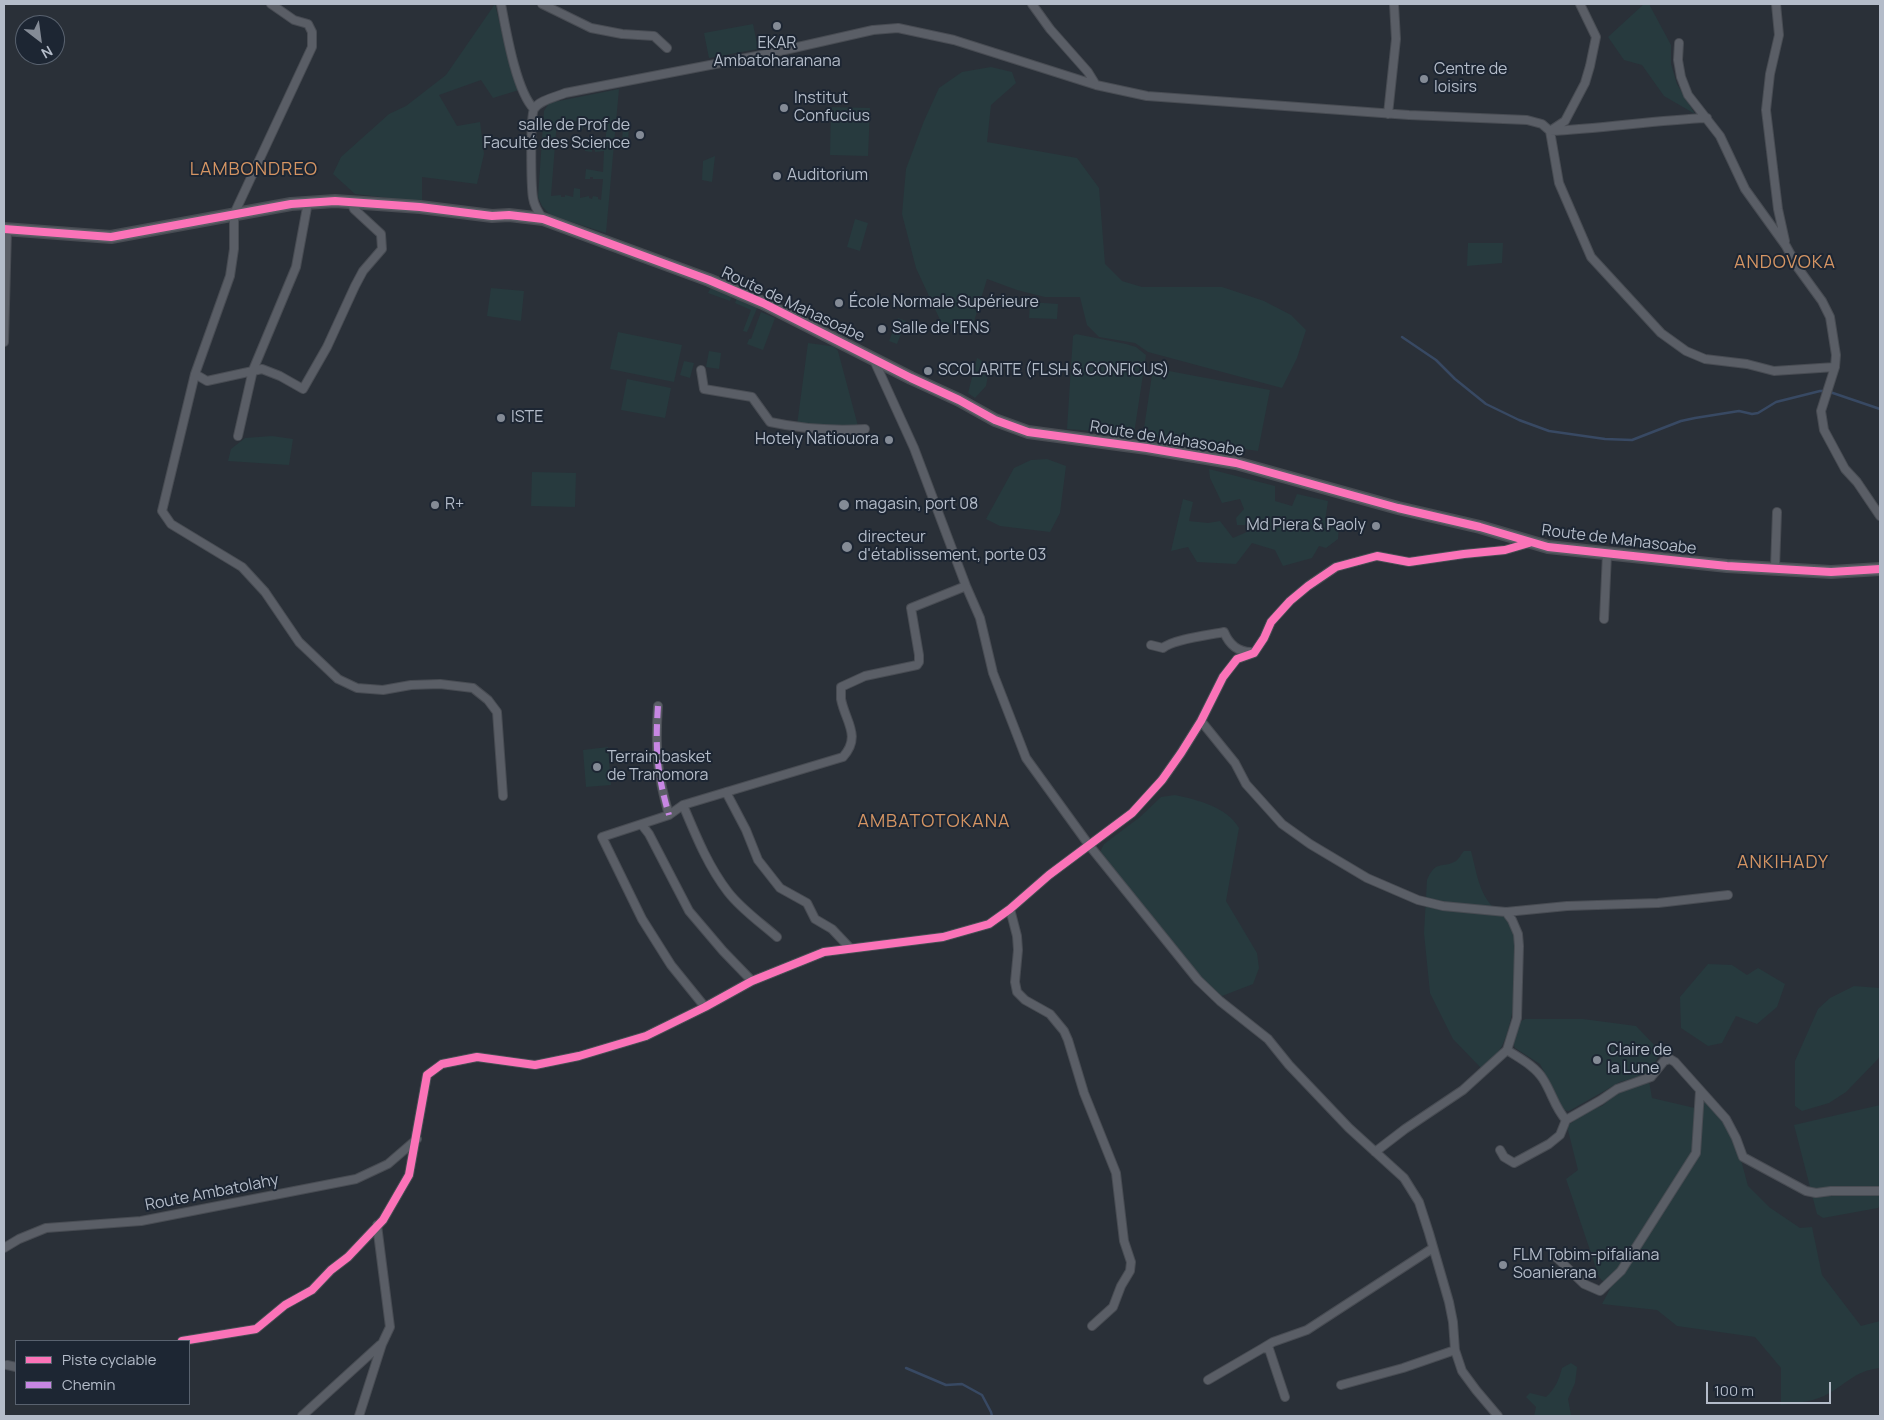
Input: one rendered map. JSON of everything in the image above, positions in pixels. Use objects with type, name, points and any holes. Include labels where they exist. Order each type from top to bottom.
[{"type":"street","points":[[270,4],[294,20],[308,24],[312,32],[312,47],[234,214],[234,249],[230,276],[195,374],[162,511],[171,524],[242,567],[265,592],[299,642],[338,679],[357,688],[383,690],[411,685],[440,684],[473,688],[488,700],[497,712],[503,796]]},
{"type":"street","points":[[501,4],[521,88],[528,103],[534,109]]},
{"type":"street","points":[[542,4],[591,28],[622,34],[654,36],[667,48]]},
{"type":"street","points":[[1032,4],[1050,29],[1088,72],[1096,85]]},
{"type":"street","points":[[1388,114],[1396,39],[1394,4]]},
{"type":"street","points":[[1550,131],[1565,121],[1569,115],[1585,83],[1590,66],[1596,38],[1580,4]]},
{"type":"street","points":[[1776,4],[1779,35],[1770,74],[1766,110],[1778,209],[1786,246]]},
{"type":"street","points":[[543,218],[536,208],[533,199],[532,146],[534,109],[541,103],[565,93],[767,54],[873,30],[898,28],[954,40],[1096,85],[1147,96],[1388,114],[1526,120],[1542,124],[1550,131],[1559,183],[1591,257],[1661,333],[1686,351],[1705,359],[1747,364],[1774,371],[1835,367]]},
{"type":"street","points":[[1679,42],[1681,77],[1688,95],[1695,107],[1707,118],[1720,136],[1745,189],[1786,246],[1830,317],[1836,355],[1835,367],[1821,412],[1824,430],[1845,469],[1857,482],[1880,516]]},
{"type":"street","points":[[1550,131],[1598,129],[1671,119],[1707,118]]},
{"type":"street","points":[[238,436],[253,370],[296,267],[308,202]]},
{"type":"street","name":"Route de Mahasoabe","points":[[6,230],[111,237],[308,202],[351,202],[420,207],[492,216],[509,215],[543,218],[710,280],[763,303],[911,378],[959,400],[995,420],[1028,432],[1147,448],[1236,463],[1423,514],[1480,527],[1529,543],[1548,547],[1727,566],[1831,572],[1880,568]]},
{"type":"street","points":[[195,374],[207,381],[262,369],[280,376],[303,390],[327,347],[363,271],[382,249],[380,234],[354,209],[351,202]]},
{"type":"street","points":[[4,342],[6,230]]},
{"type":"street","points":[[872,358],[914,448],[980,618],[994,673],[1026,758],[1089,845],[1198,980],[1220,1001],[1268,1039],[1289,1065],[1349,1128],[1404,1178],[1419,1202],[1433,1248],[1453,1322],[1455,1350],[1462,1370],[1498,1416]]},
{"type":"street","points":[[701,370],[704,389],[752,396],[770,422],[832,431],[865,429]]},
{"type":"street","points":[[1776,568],[1778,512]]},
{"type":"street","points":[[188,1340],[256,1328],[285,1305],[312,1290],[331,1270],[348,1257],[383,1220],[409,1175],[427,1075],[442,1064],[477,1057],[535,1065],[580,1056],[646,1036],[752,981],[824,952],[943,937],[989,924],[1132,813],[1162,780],[1201,721],[1223,678],[1236,659],[1254,652],[1264,638],[1270,622],[1290,601],[1336,567],[1377,556],[1409,562],[1505,550],[1529,543]]},
{"type":"street","points":[[1604,619],[1607,554]]},
{"type":"street","points":[[705,1007],[671,964],[642,919],[602,837],[669,815],[684,805],[843,757],[849,750],[852,738],[848,718],[841,700],[841,687],[865,676],[917,665],[919,654],[911,608],[966,586]]},
{"type":"street","points":[[1151,645],[1163,648],[1167,644],[1224,632],[1227,640],[1236,648],[1244,652],[1254,652]]},
{"type":"street","points":[[658,706],[657,766],[669,815]]},
{"type":"street","points":[[1201,721],[1234,763],[1246,784],[1282,824],[1332,859],[1367,878],[1418,900],[1442,906],[1506,912],[1567,906],[1682,901],[1728,895]]},
{"type":"street","points":[[726,792],[758,860],[780,888],[807,903],[815,919],[832,929],[850,948]]},
{"type":"street","points":[[684,805],[702,849],[729,893],[745,910],[777,937]]},
{"type":"street","points":[[642,825],[649,834],[689,912],[752,981]]},
{"type":"street","points":[[1010,909],[1018,936],[1015,982],[1017,992],[1025,1000],[1050,1014],[1064,1031],[1084,1093],[1116,1174],[1124,1241],[1131,1262],[1130,1271],[1112,1306],[1092,1326]]},
{"type":"street","points":[[1375,1152],[1405,1129],[1463,1090],[1507,1050],[1517,1018],[1519,946],[1518,934],[1506,912]]},
{"type":"street","points":[[1507,1050],[1535,1069],[1544,1080],[1557,1110],[1566,1120]]},
{"type":"street","points":[[1500,1150],[1504,1157],[1514,1163],[1549,1144],[1560,1135],[1566,1120],[1617,1089],[1651,1078],[1664,1060],[1670,1059],[1675,1062],[1726,1119],[1736,1138],[1742,1157],[1806,1191],[1816,1193],[1831,1191],[1880,1191]]},
{"type":"street","points":[[1555,1256],[1584,1284],[1600,1291],[1621,1271],[1696,1154],[1700,1091]]},
{"type":"street","name":"Route Ambatolahy","points":[[4,1248],[19,1239],[46,1228],[141,1221],[356,1179],[388,1164],[417,1139]]},
{"type":"street","points":[[359,1416],[382,1344],[390,1327],[376,1226]]},
{"type":"street","points":[[1208,1380],[1273,1342],[1307,1330],[1433,1248]]},
{"type":"street","points":[[302,1416],[382,1344]]},
{"type":"street","points":[[1263,1348],[1269,1349],[1285,1397]]},
{"type":"street","points":[[1341,1385],[1402,1368],[1455,1350]]},
{"type":"street","points":[[7,1365],[15,1367]]},
{"type":"green space","points":[[495,4],[511,70],[519,90],[493,98],[481,80],[439,95],[457,126],[480,122],[484,154],[477,184],[422,177],[422,202],[355,194],[333,174],[341,157],[389,114],[406,106],[446,75]]},
{"type":"green space","points":[[1644,4],[1649,4],[1671,45],[1671,64],[1677,84],[1695,114],[1664,96],[1642,65],[1624,60],[1608,37]]},
{"type":"green space","points":[[753,24],[758,49],[709,58],[704,33]]},
{"type":"green space","points":[[991,67],[1012,72],[1016,83],[991,105],[987,142],[1077,158],[1099,188],[1105,264],[1122,281],[1142,287],[1222,287],[1264,301],[1291,315],[1306,330],[1297,358],[1282,388],[1148,352],[1135,343],[1099,337],[1087,325],[1080,297],[1045,297],[1017,290],[987,279],[972,328],[941,322],[916,268],[902,214],[906,169],[939,88],[962,72]]},
{"type":"green space","points":[[619,89],[606,233],[550,215],[542,206],[538,197],[544,111],[549,103]],"holes":[[[557,120],[560,120],[560,122],[575,123],[575,121],[578,121],[578,129],[583,129],[584,122],[594,125],[594,123],[597,123],[597,125],[607,124],[605,144],[602,142],[593,143],[593,141],[586,141],[585,151],[592,152],[592,149],[595,152],[604,151],[603,172],[586,169],[585,179],[590,179],[590,177],[593,177],[593,179],[603,179],[601,200],[593,196],[592,199],[589,196],[580,198],[580,189],[574,188],[573,197],[565,195],[565,197],[561,197],[561,195],[551,196]]]},
{"type":"green space","points":[[831,107],[870,108],[868,156],[830,155]]},
{"type":"green space","points":[[623,126],[629,126],[628,143],[622,143]]},
{"type":"green space","points":[[715,156],[712,182],[702,180],[703,161]]},
{"type":"green space","points":[[855,219],[868,223],[860,251],[847,247]]},
{"type":"green space","points":[[1468,243],[1503,243],[1502,263],[1467,266]]},
{"type":"green space","points":[[711,287],[732,296],[730,301],[708,293]]},
{"type":"green space","points":[[491,288],[524,291],[521,321],[487,316]]},
{"type":"green space","points":[[737,298],[758,306],[747,332],[743,331],[751,310],[735,303]]},
{"type":"green space","points":[[1030,302],[1058,304],[1057,319],[1029,318]]},
{"type":"green space","points":[[761,312],[775,318],[763,350],[747,344],[749,339],[751,339]]},
{"type":"green space","points":[[898,318],[906,321],[897,344],[889,341]]},
{"type":"green space","points":[[618,332],[682,345],[674,382],[610,369]]},
{"type":"green space","points":[[1076,334],[1136,347],[1146,355],[1134,434],[1067,429],[1073,336]]},
{"type":"green space","points":[[808,343],[837,347],[834,347],[838,351],[858,426],[820,427],[797,425]]},
{"type":"green space","points":[[709,351],[721,353],[719,369],[706,367]]},
{"type":"green space","points":[[977,358],[990,365],[986,386],[975,398],[968,393]]},
{"type":"green space","points":[[684,361],[694,363],[690,378],[680,375]]},
{"type":"green space","points":[[1153,368],[1270,390],[1258,451],[1143,435]]},
{"type":"green space","points":[[627,379],[671,388],[665,418],[621,410]]},
{"type":"green space","points":[[272,436],[293,439],[289,465],[228,461],[231,449],[245,438]]},
{"type":"green space","points":[[1047,459],[1066,466],[1060,513],[1050,532],[1000,526],[986,519],[1014,468],[1031,460]]},
{"type":"green space","points":[[1209,469],[1275,486],[1275,501],[1292,506],[1297,494],[1328,501],[1325,521],[1339,525],[1338,539],[1326,548],[1319,546],[1312,558],[1283,566],[1275,550],[1252,543],[1236,564],[1197,562],[1188,547],[1171,551],[1183,499],[1193,502],[1189,521],[1208,523],[1220,521],[1233,538],[1249,531],[1249,525],[1237,525],[1236,518],[1244,509],[1240,499],[1222,503],[1210,478]]},
{"type":"green space","points":[[532,472],[576,473],[575,507],[531,506]]},
{"type":"green space","name":"Terrain basket de Tranomora","points":[[608,747],[611,785],[586,787],[583,750]]},
{"type":"green space","points":[[1175,795],[1202,802],[1220,810],[1234,821],[1239,828],[1226,901],[1257,953],[1259,968],[1253,984],[1222,996],[1207,984],[1100,852],[1104,844],[1140,817],[1161,797]]},
{"type":"green space","points":[[1464,851],[1471,851],[1484,895],[1495,909],[1511,922],[1517,947],[1514,1002],[1507,1035],[1498,1052],[1481,1068],[1453,1039],[1430,993],[1424,933],[1427,880],[1430,873],[1436,867],[1456,861]]},
{"type":"green space","points":[[1708,964],[1732,965],[1747,975],[1758,968],[1785,984],[1777,1007],[1757,1024],[1736,1016],[1722,1043],[1708,1046],[1681,1028],[1680,997]]},
{"type":"green space","points":[[1854,986],[1880,988],[1880,1055],[1846,1092],[1829,1103],[1802,1111],[1795,1106],[1795,1061],[1818,1009],[1830,998]]},
{"type":"green space","name":"Claire de la Lune","points":[[1525,1019],[1583,1019],[1636,1026],[1661,1052],[1648,1074],[1620,1082],[1569,1111],[1564,1110],[1540,1064],[1515,1048],[1513,1043],[1518,1023]]},
{"type":"green space","points":[[1649,1081],[1652,1098],[1699,1109],[1702,1094],[1729,1127],[1738,1149],[1748,1186],[1769,1207],[1800,1228],[1812,1227],[1822,1275],[1861,1326],[1880,1321],[1880,1368],[1863,1372],[1819,1398],[1781,1405],[1781,1368],[1755,1337],[1677,1326],[1657,1310],[1602,1304],[1610,1289],[1599,1277],[1566,1179],[1578,1170],[1567,1126],[1587,1111],[1602,1106],[1621,1090]]},
{"type":"green space","points":[[1880,1105],[1880,1205],[1878,1208],[1823,1218],[1817,1214],[1794,1125]]},
{"type":"green space","points":[[1571,1363],[1577,1367],[1575,1383],[1568,1399],[1571,1415],[1574,1416],[1534,1416],[1536,1407],[1526,1397],[1530,1393],[1546,1397],[1556,1384],[1562,1368]]},
{"type":"waterway","points":[[1402,337],[1436,360],[1455,379],[1486,404],[1519,420],[1549,431],[1605,439],[1632,440],[1681,421],[1739,411],[1752,414],[1758,413],[1776,402],[1820,391],[1827,391],[1880,409]]},
{"type":"waterway","points":[[906,1368],[946,1385],[962,1384],[982,1395],[992,1416]]},
{"type":"marked path","points":[[658,706],[658,761],[669,815]]},
{"type":"cycle path","points":[[4,229],[111,237],[291,204],[335,201],[543,219],[709,280],[763,303],[911,378],[959,400],[995,420],[1028,432],[1147,448],[1236,463],[1398,508],[1480,527],[1548,547],[1727,566],[1831,572],[1880,569]]},
{"type":"cycle path","points":[[188,1340],[256,1329],[285,1305],[312,1290],[331,1270],[348,1257],[383,1220],[409,1175],[427,1075],[442,1064],[477,1057],[535,1065],[579,1056],[646,1036],[752,981],[824,952],[943,937],[989,924],[1010,909],[1049,875],[1132,813],[1162,780],[1181,753],[1201,721],[1223,677],[1237,659],[1254,653],[1264,638],[1271,622],[1290,601],[1308,586],[1336,567],[1377,556],[1409,562],[1505,550],[1529,543]]},
{"type":"place","name":"EKAR Ambatoharanana","points":[[777,26]]},
{"type":"place","name":"Centre de loisirs","points":[[1424,79]]},
{"type":"place","name":"Institut Confucius","points":[[784,108]]},
{"type":"place","name":"salle de Prof de Faculté des Science","points":[[640,135]]},
{"type":"place","name":"Auditorium","points":[[777,176]]},
{"type":"place","name":"École Normale Supérieure","points":[[839,303]]},
{"type":"place","name":"Salle de l'ENS","points":[[882,329]]},
{"type":"place","name":"SCOLARITE (FLSH & CONFICUS)","points":[[928,371]]},
{"type":"place","name":"ISTE","points":[[501,418]]},
{"type":"place","name":"Hotely Natiouora","points":[[889,440]]},
{"type":"place","name":"R+","points":[[435,505]]},
{"type":"place","name":"magasin, port 08","points":[[844,505]]},
{"type":"place","name":"Md Piera & Paoly","points":[[1376,526]]},
{"type":"place","name":"directeur d'établissement, porte 03","points":[[847,547]]},
{"type":"place","name":"Terrain basket de Tranomora","points":[[597,767]]},
{"type":"place","name":"Claire de la Lune","points":[[1597,1060]]},
{"type":"place","name":"FLM Tobim-pifaliana Soanierana","points":[[1503,1265]]},
{"type":"district","name":"LAMBONDREO","points":[[254,170]]},
{"type":"district","name":"ANDOVOKA","points":[[1785,263]]},
{"type":"district","name":"AMBATOTOKANA","points":[[934,822]]},
{"type":"district","name":"ANKIHADY","points":[[1783,863]]}]
